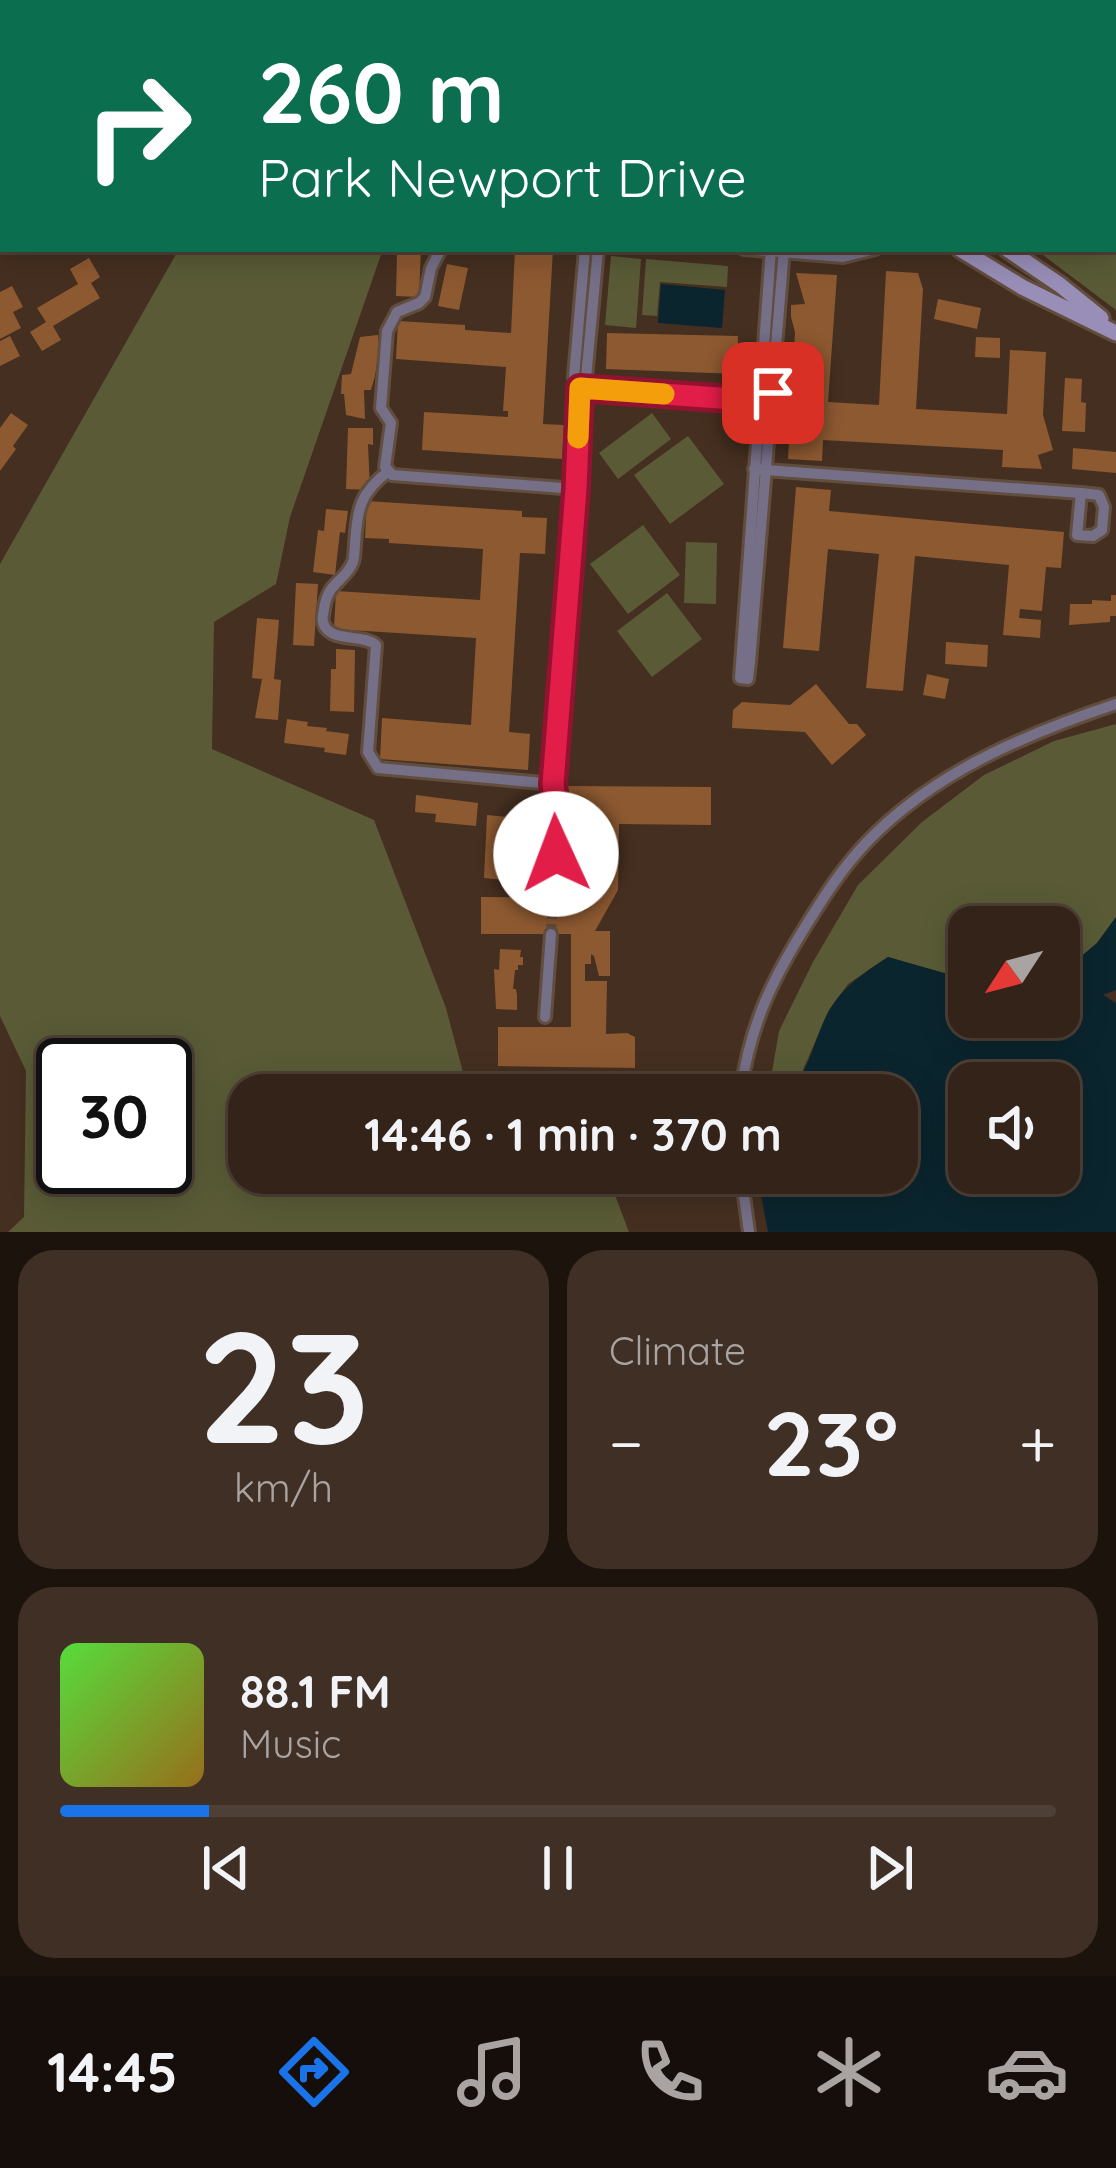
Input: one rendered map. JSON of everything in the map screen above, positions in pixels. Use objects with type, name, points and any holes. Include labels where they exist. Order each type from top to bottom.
[{"type":"street","points":[[439,252],[430,268],[425,297],[392,316],[387,331],[382,407],[391,423],[385,467],[392,475],[576,489]]},
{"type":"street","points":[[580,388],[574,377],[585,252]]},
{"type":"street","points":[[553,898],[558,826],[553,784],[580,388],[586,378],[598,252]]},
{"type":"street","points":[[760,470],[748,680],[740,678],[777,252]]},
{"type":"street","points":[[796,252],[843,257],[863,252]]},
{"type":"street","points":[[965,252],[1022,286],[1116,331]]},
{"type":"street","points":[[1011,252],[1116,331]]},
{"type":"street","points":[[580,388],[766,401]]},
{"type":"street","points":[[760,470],[1081,494]]},
{"type":"street","points":[[388,471],[358,505],[353,562],[327,592],[322,617],[332,633],[370,639],[376,645],[371,758],[378,767],[553,784]]},
{"type":"street","points":[[744,1074],[768,989],[835,881],[867,842],[896,814],[991,752],[1116,704]]},
{"type":"street","points":[[544,1018],[551,934]]},
{"type":"street","points":[[743,1194],[748,1232]]},
{"type":"green space","points":[[177,252],[382,252],[290,517],[276,584],[214,622],[212,749],[374,820],[446,1008],[463,1074],[228,1074],[228,1194],[615,1194],[629,1232],[8,1232],[24,1217],[26,1071],[0,1016],[0,564]]},
{"type":"green space","points":[[1039,252],[1116,252],[1116,310]]},
{"type":"green space","points":[[611,256],[641,259],[636,328],[605,325]]},
{"type":"green space","points":[[646,259],[728,266],[727,287],[660,282],[657,316],[642,315]]},
{"type":"green space","points":[[652,413],[671,439],[618,479],[599,453]]},
{"type":"green space","points":[[688,436],[724,484],[670,524],[634,475]]},
{"type":"green space","points":[[643,525],[680,575],[628,614],[590,564]]},
{"type":"green space","points":[[686,542],[717,543],[716,604],[684,603]]},
{"type":"green space","points":[[667,593],[702,639],[652,677],[617,631]]},
{"type":"green space","points":[[1116,724],[1116,917],[1097,943],[1080,957],[1080,906],[948,906],[948,974],[888,957],[848,984],[829,1010],[801,1074],[772,1074],[779,1031],[858,885],[922,822],[984,775],[1054,741]]},
{"type":"water","points":[[661,284],[725,290],[722,328],[658,323]]},
{"type":"water","points":[[1116,917],[1116,990],[1103,995],[1116,1003],[1116,1232],[768,1232],[761,1194],[918,1194],[918,1074],[801,1074],[830,1009],[856,980],[888,957],[948,974],[948,1038],[1080,1038],[1080,957]]},
{"type":"building","points":[[421,252],[419,297],[396,296],[397,255]]},
{"type":"building","points":[[515,252],[553,252],[543,424],[564,425],[562,459],[422,450],[424,412],[508,417],[508,411],[503,411],[506,367],[396,359],[398,321],[511,333]]},
{"type":"building","points":[[89,258],[100,277],[91,283],[100,298],[53,326],[61,340],[42,351],[30,332],[46,322],[37,308],[78,284],[70,269]]},
{"type":"building","points":[[447,264],[468,268],[459,310],[438,306]]},
{"type":"building","points":[[886,271],[918,273],[923,289],[916,409],[1007,414],[1010,350],[1046,352],[1043,415],[1053,450],[1038,455],[1042,469],[1002,467],[1003,450],[823,440],[822,461],[788,459],[795,332],[791,305],[805,304],[796,273],[837,275],[828,402],[879,405]]},
{"type":"building","points":[[12,286],[23,307],[13,312],[21,328],[0,339],[0,292]]},
{"type":"building","points":[[938,299],[981,308],[977,329],[934,319]]},
{"type":"building","points":[[607,333],[738,336],[737,374],[606,369]]},
{"type":"building","points":[[378,335],[375,376],[371,390],[364,390],[365,419],[346,415],[342,375],[351,374],[360,337]]},
{"type":"building","points":[[10,336],[20,356],[0,366],[0,341]]},
{"type":"building","points":[[976,337],[1000,338],[1000,358],[975,357]]},
{"type":"building","points":[[1065,378],[1082,379],[1085,432],[1062,431]]},
{"type":"building","points":[[11,413],[28,425],[0,471],[0,428]]},
{"type":"building","points":[[348,428],[373,428],[373,445],[368,444],[370,490],[346,489]]},
{"type":"building","points":[[1073,448],[1116,452],[1116,473],[1072,469]]},
{"type":"building","points":[[796,487],[831,490],[829,511],[1064,532],[1061,568],[1046,567],[1042,611],[1020,609],[1019,618],[1041,620],[1040,638],[1003,635],[1009,565],[915,556],[903,691],[866,688],[879,554],[828,549],[819,651],[783,648]]},
{"type":"building","points":[[367,501],[522,511],[522,517],[547,518],[545,554],[520,553],[509,732],[530,734],[528,770],[380,759],[382,718],[471,725],[476,638],[334,629],[336,591],[480,600],[483,549],[365,538]]},
{"type":"building","points":[[326,509],[348,511],[345,533],[340,532],[335,575],[313,572]]},
{"type":"building","points":[[296,583],[318,584],[314,646],[293,645]]},
{"type":"building","points":[[1111,595],[1116,595],[1116,616],[1110,616],[1110,622],[1069,625],[1070,604],[1111,601]]},
{"type":"building","points":[[257,618],[279,620],[274,679],[281,680],[278,720],[255,718],[262,679],[252,678]]},
{"type":"building","points":[[946,642],[988,645],[987,667],[945,664]]},
{"type":"building","points":[[336,649],[355,650],[354,712],[330,711]]},
{"type":"building","points":[[927,674],[949,679],[945,699],[923,695]]},
{"type":"building","points":[[816,684],[849,724],[857,724],[866,735],[832,765],[805,732],[732,728],[733,710],[742,702],[790,705]]},
{"type":"building","points":[[287,719],[349,734],[346,755],[284,743]]},
{"type":"building","points":[[568,786],[711,787],[711,825],[619,824],[618,890],[595,931],[610,931],[610,976],[599,976],[591,954],[591,964],[585,964],[585,981],[607,981],[606,1034],[635,1037],[635,1068],[498,1066],[498,1027],[571,1027],[571,934],[481,934],[481,897],[580,898],[580,820],[568,820]]},
{"type":"building","points":[[416,795],[478,803],[476,826],[435,822],[436,814],[415,812]]},
{"type":"building","points":[[487,815],[508,817],[505,880],[484,878]]},
{"type":"building","points":[[500,949],[521,950],[523,957],[523,965],[515,970],[517,1010],[496,1009],[494,969],[499,970]]},
{"type":"tunnel","points":[[551,934],[553,898]]},
{"type":"slow traffic","points":[[578,438],[580,388],[664,394]]},
{"type":"route","points":[[556,854],[553,784],[580,388],[773,402],[773,393]]}]
